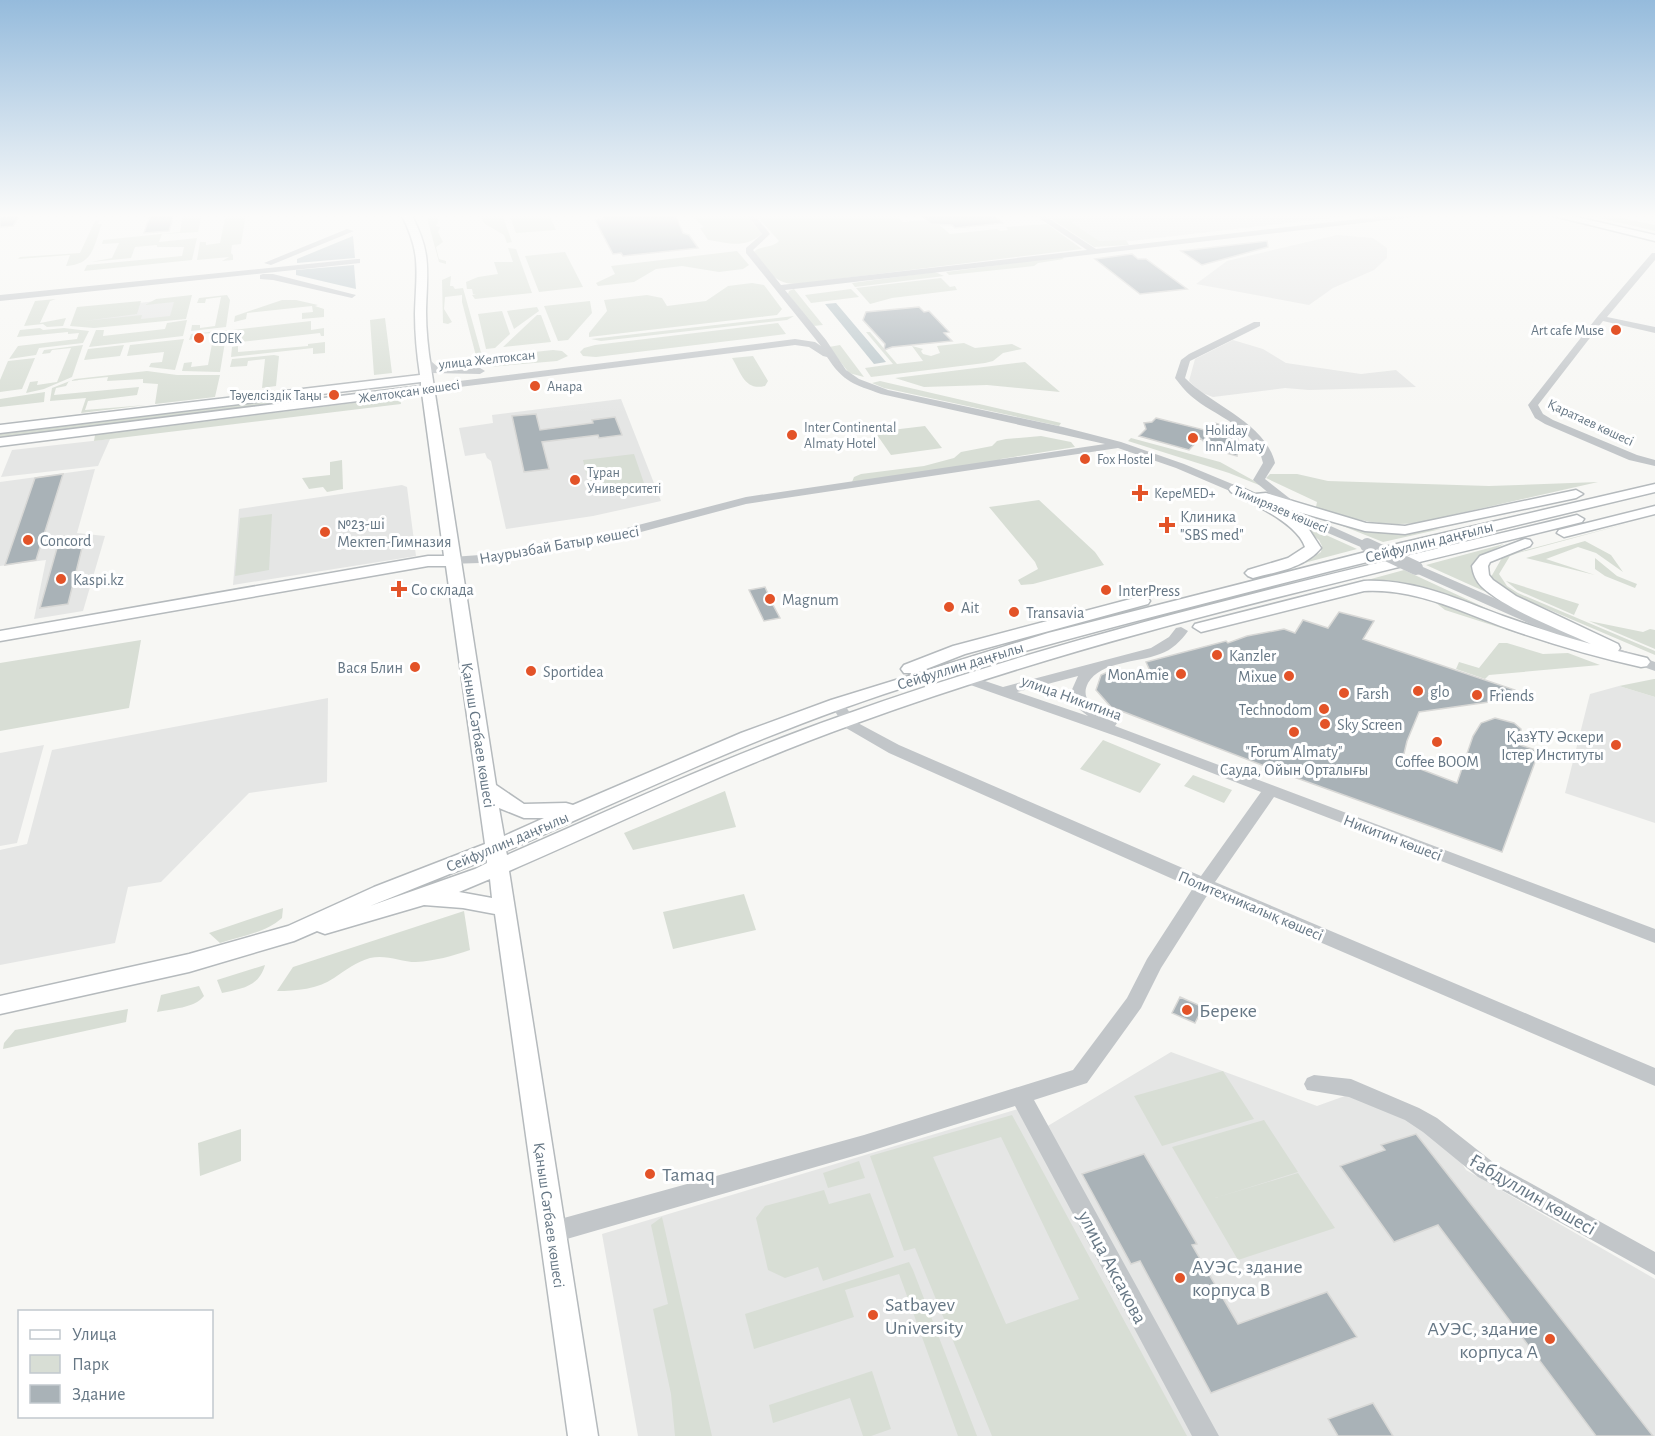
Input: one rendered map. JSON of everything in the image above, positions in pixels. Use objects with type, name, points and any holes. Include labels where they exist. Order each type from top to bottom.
[{"type":"main road","name":"Қаныш Сәтбаев көшесі","points":[[424,281],[420,316],[423,357],[583,1436]]},
{"type":"main road","name":"Желтоқсан көшесі","points":[[0,429],[427,383]]},
{"type":"main road","name":"Желтоқсан көшесі","points":[[0,442],[403,393],[427,383]]},
{"type":"main road","points":[[1236,489],[1365,527],[1405,530],[1655,476]]},
{"type":"main road","name":"Сейфуллин даңғылы","points":[[294,933],[381,892],[497,857],[707,775],[845,716],[1054,637],[1401,548],[1655,488]]},
{"type":"main road","points":[[786,723],[837,697],[959,650],[1291,563],[1307,555],[1313,548],[1313,542],[1300,528],[1236,489]]},
{"type":"main road","name":"Сейфуллин даңғылы","points":[[0,1005],[189,963],[294,933],[356,920],[420,899],[577,811],[691,760],[786,723],[845,716],[1022,661],[1383,567],[1655,500]]},
{"type":"main road","points":[[1648,664],[1510,598],[1487,583],[1481,575],[1480,566],[1485,559],[1516,545],[1655,510]]},
{"type":"main road","name":"Наурызбай Батыр көшесі","points":[[0,636],[428,561],[452,561]]},
{"type":"main road","points":[[1022,661],[1181,631],[1364,586],[1390,585],[1429,595],[1589,650],[1648,664]]},
{"type":"main road","points":[[487,788],[512,809],[523,812],[577,811]]},
{"type":"main road","points":[[420,899],[463,900],[505,908]]},
{"type":"street","points":[[0,298],[146,281]]},
{"type":"street","points":[[25,295],[36,299],[219,281]]},
{"type":"street","points":[[292,281],[352,295]]},
{"type":"street","name":"Тимирязев көшесі","points":[[773,281],[807,321],[820,345],[846,376],[877,389],[1117,444],[1180,466],[1367,545],[1512,613],[1648,664]]},
{"type":"street","points":[[779,288],[839,281]]},
{"type":"street","name":"Қаратаев көшесі","points":[[1633,281],[1533,405],[1534,411],[1549,422],[1633,458],[1655,463]]},
{"type":"street","points":[[1601,318],[1655,330]]},
{"type":"street","points":[[791,336],[807,330],[807,321]]},
{"type":"street","points":[[1257,324],[1186,360],[1180,378],[1195,394],[1246,427],[1268,458],[1269,463],[1259,480],[1289,504]]},
{"type":"street","name":"Желтоқсан көшесі","points":[[551,365],[578,365],[791,336],[809,337],[820,345]]},
{"type":"street","name":"Желтоқсан көшесі","points":[[427,383],[795,342],[820,345]]},
{"type":"street","points":[[423,357],[437,371],[449,373],[551,365]]},
{"type":"street","name":"улица Желтоксан","points":[[427,383],[551,365]]},
{"type":"street","name":"Наурызбай Батыр көшесі","points":[[452,561],[480,560],[596,540],[746,501],[1111,447],[1117,444]]},
{"type":"street","points":[[1003,692],[1156,651],[1174,640],[1181,631]]},
{"type":"street","points":[[1092,669],[1080,681],[1077,696],[1085,707],[1132,737]]},
{"type":"street","name":"улица Никитина","points":[[967,679],[1132,737]]},
{"type":"street","name":"Политехникалық көшесі","points":[[845,716],[894,749],[1204,885],[1655,1077]]},
{"type":"street","name":"Никитин көшесі","points":[[1132,737],[1655,936]]},
{"type":"street","points":[[553,1232],[860,1145],[1080,1077],[1134,1003],[1154,964],[1204,885],[1270,790]]},
{"type":"street","name":"Ғабдуллин көшесі","points":[[1314,1084],[1351,1088],[1412,1114],[1430,1125],[1486,1170],[1655,1264]]},
{"type":"street","name":"улица Аксакова","points":[[1021,1096],[1206,1436]]},
{"type":"shaded area","points":[[322,281],[355,281],[356,289]]},
{"type":"shaded area","points":[[1200,281],[1349,281],[1333,288],[1309,305],[1196,284]]},
{"type":"shaded area","points":[[184,298],[179,317],[77,324],[83,309]]},
{"type":"shaded area","points":[[836,303],[886,362],[874,364],[825,304]]},
{"type":"shaded area","points":[[1233,340],[1263,349],[1286,363],[1361,374],[1396,370],[1416,387],[1309,390],[1285,388],[1213,397],[1200,392],[1189,381],[1195,359]]},
{"type":"shaded area","name":"Тұран Университеті","points":[[621,399],[661,501],[593,516],[506,529],[491,461],[485,453],[465,456],[459,428],[493,423],[492,415]]},
{"type":"shaded area","points":[[110,439],[98,466],[1,477],[12,450]]},
{"type":"shaded area","points":[[95,469],[77,533],[105,536],[83,611],[34,619],[46,560],[0,566],[0,482]]},
{"type":"shaded area","name":"№23-ші Мектеп-Гимназия","points":[[402,485],[407,487],[416,556],[233,585],[239,509]]},
{"type":"shaded area","name":"ҚазҰТУ Әскери Істер Институты","points":[[1619,686],[1655,697],[1655,823],[1565,793],[1590,694]]},
{"type":"shaded area","points":[[328,698],[327,782],[249,793],[161,882],[128,887],[115,943],[0,965],[0,850],[27,844],[52,750]]},
{"type":"shaded area","points":[[44,745],[17,843],[0,846],[0,753]]},
{"type":"shaded area","points":[[1171,1052],[1317,1106],[1356,1092],[1448,1140],[1466,1170],[1655,1279],[1655,1436],[1215,1436],[1046,1127]]},
{"type":"shaded area","name":"Satbayev University","points":[[1018,1109],[1196,1436],[638,1436],[602,1234]]},
{"type":"green space","points":[[442,281],[450,281],[450,286],[455,289],[463,288],[482,356],[476,356],[462,295],[445,297],[444,309],[452,322],[443,323]]},
{"type":"green space","points":[[528,281],[532,293],[475,299],[472,295],[476,294],[473,294],[472,289],[467,289],[466,282]]},
{"type":"green space","points":[[535,281],[580,281],[583,287],[539,292]]},
{"type":"green space","points":[[600,281],[636,281],[598,286],[596,283]]},
{"type":"green space","points":[[781,281],[820,281],[796,284]]},
{"type":"green space","points":[[867,281],[903,281],[855,287],[852,283]]},
{"type":"green space","points":[[915,281],[944,281],[950,287],[955,286],[957,290],[892,298],[870,304],[856,288]]},
{"type":"green space","points":[[752,283],[764,285],[782,309],[777,315],[589,337],[589,333],[607,311],[604,300],[647,295],[662,298],[667,306],[706,301],[728,286]]},
{"type":"green space","points":[[794,289],[823,325],[813,326],[788,294]]},
{"type":"green space","points":[[851,289],[859,297],[811,303],[805,295]]},
{"type":"green space","points":[[192,295],[186,319],[94,328],[70,326],[77,307],[141,301],[137,314],[84,321],[142,315],[141,319],[170,316],[174,302],[145,305],[156,299]]},
{"type":"green space","points":[[227,295],[230,300],[226,327],[191,331],[192,325],[200,325],[200,328],[215,326],[221,297],[206,299],[205,303],[197,303],[199,298]]},
{"type":"green space","points":[[56,299],[50,301],[40,323],[66,318],[63,326],[47,327],[43,324],[24,326],[35,301]]},
{"type":"green space","points":[[282,300],[296,300],[318,305],[315,306],[324,309],[324,317],[302,319],[302,313],[313,312],[312,306],[247,313],[246,319],[234,322],[235,316]]},
{"type":"green space","points":[[590,301],[592,313],[568,340],[558,341],[544,306]]},
{"type":"green space","points":[[537,307],[539,311],[514,329],[507,311]]},
{"type":"green space","points":[[502,311],[510,334],[495,348],[486,349],[478,314]]},
{"type":"green space","points":[[537,315],[541,315],[551,342],[503,347]]},
{"type":"green space","points":[[794,316],[787,320],[601,341],[591,339]]},
{"type":"green space","points":[[385,318],[392,373],[374,375],[370,320]]},
{"type":"green space","points":[[187,320],[183,336],[89,347],[96,330],[104,330],[103,336],[165,329],[167,323]]},
{"type":"green space","points":[[311,321],[311,330],[324,328],[324,336],[320,333],[232,343],[233,330]]},
{"type":"green space","points":[[778,323],[786,334],[596,357],[583,356],[580,352],[584,348],[595,345]]},
{"type":"green space","points":[[40,328],[43,330],[64,328],[89,331],[83,343],[39,348],[36,355],[9,359],[18,346],[77,339],[79,333],[17,337],[20,330]]},
{"type":"green space","points":[[227,330],[220,372],[182,371],[184,363],[192,362],[191,367],[208,365],[214,333],[198,334],[197,338],[189,340],[191,334]]},
{"type":"green space","points":[[866,332],[870,332],[897,364],[923,361],[912,346],[923,349],[921,351],[923,354],[931,356],[940,353],[937,346],[964,343],[975,348],[1012,344],[1022,349],[1003,353],[993,361],[985,363],[871,377],[865,368],[893,364]]},
{"type":"green space","points":[[184,339],[175,370],[149,367],[151,363],[162,362],[164,352],[127,356],[130,345]]},
{"type":"green space","points":[[325,342],[325,353],[313,354],[313,348],[231,357],[232,347],[238,346],[238,352],[308,346],[308,344]]},
{"type":"green space","points":[[83,345],[72,377],[44,389],[26,393],[30,382],[38,381],[37,385],[57,382],[71,348],[52,350],[50,353],[42,354],[44,350]]},
{"type":"green space","points":[[124,345],[120,356],[84,360],[88,349]]},
{"type":"green space","points":[[840,345],[864,377],[849,373],[829,347]]},
{"type":"green space","points":[[562,351],[568,356],[557,361],[489,367],[480,365],[477,358]]},
{"type":"green space","points":[[279,356],[276,386],[262,388],[265,359],[248,361],[247,366],[230,367],[232,359]]},
{"type":"green space","points":[[753,356],[768,381],[765,386],[753,386],[744,380],[732,358]]},
{"type":"green space","points":[[35,358],[22,389],[0,392],[0,380],[8,361]]},
{"type":"green space","points":[[1025,362],[1060,392],[987,385],[924,387],[895,378]]},
{"type":"green space","points":[[147,371],[177,375],[220,375],[215,397],[155,404],[158,384],[143,383],[143,379],[107,381],[108,377],[70,381]]},
{"type":"green space","points":[[69,381],[66,386],[56,388],[54,395],[139,387],[137,395],[88,401],[85,410],[146,405],[81,413],[86,398],[50,401],[52,388]]},
{"type":"green space","points":[[880,381],[1061,423],[1059,426],[884,388],[872,383]]},
{"type":"green space","points":[[45,392],[44,402],[0,407],[0,399]]},
{"type":"green space","points":[[325,393],[316,397],[325,398],[0,438],[0,433]]},
{"type":"green space","points":[[400,397],[401,404],[94,441],[95,435]]},
{"type":"green space","points":[[925,426],[942,448],[891,455],[875,432]]},
{"type":"green space","points":[[1041,436],[1071,442],[1075,447],[1001,459],[998,462],[852,482],[854,477],[861,474],[924,466],[954,458],[961,452],[992,446],[997,441]]},
{"type":"green space","points":[[1131,438],[1220,462],[1269,489],[1229,473],[1128,441]]},
{"type":"green space","points":[[634,454],[644,483],[590,490],[583,460]]},
{"type":"green space","points":[[342,460],[343,489],[327,492],[323,487],[309,489],[302,478],[330,475],[330,462]]},
{"type":"green space","points":[[1270,474],[1297,474],[1328,481],[1489,486],[1598,482],[1417,523],[1391,524],[1354,518],[1316,507],[1317,502],[1266,478]]},
{"type":"green space","points":[[1039,500],[1095,552],[1104,565],[1033,584],[1021,585],[1018,580],[1038,569],[1035,562],[989,507]]},
{"type":"green space","points":[[272,514],[269,570],[235,576],[240,518]]},
{"type":"green space","points":[[1320,517],[1405,532],[1441,529],[1383,542]]},
{"type":"green space","points":[[1295,521],[1357,549],[1304,563],[1321,552],[1322,546],[1319,540]]},
{"type":"green space","points":[[1629,523],[1510,556],[1499,574],[1507,586],[1518,593],[1655,651],[1655,655],[1512,594],[1491,577],[1503,556]]},
{"type":"green space","points":[[1585,541],[1611,555],[1623,572],[1596,553],[1578,547],[1546,559],[1595,575],[1526,558]]},
{"type":"green space","points":[[1504,544],[1478,558],[1473,565],[1506,601],[1426,565]]},
{"type":"green space","points":[[1595,558],[1617,576],[1637,584],[1635,588],[1605,576],[1595,569]]},
{"type":"green space","points":[[1404,570],[1492,611],[1490,613],[1443,595],[1410,586],[1360,582]]},
{"type":"green space","points":[[1506,581],[1579,604],[1574,615],[1517,590]]},
{"type":"green space","points":[[1436,603],[1442,603],[1551,644],[1445,610]]},
{"type":"green space","points":[[1589,621],[1643,632],[1650,629],[1655,630],[1655,649]]},
{"type":"green space","points":[[141,640],[129,708],[0,731],[0,663]]},
{"type":"green space","points":[[1499,643],[1507,643],[1543,654],[1568,653],[1600,665],[1489,675],[1485,679],[1456,669],[1459,662],[1479,668]]},
{"type":"green space","points":[[1654,679],[1655,697],[1619,686]]},
{"type":"green space","points":[[1103,740],[1161,764],[1140,793],[1080,769]]},
{"type":"green space","points":[[1193,775],[1232,790],[1224,803],[1184,786]]},
{"type":"green space","points":[[725,791],[736,827],[633,850],[624,833]]},
{"type":"green space","points":[[744,894],[756,930],[673,949],[663,912]]},
{"type":"green space","points":[[283,908],[282,918],[252,934],[220,943],[209,933]]},
{"type":"green space","points":[[464,911],[470,950],[423,961],[370,958],[321,985],[299,990],[277,991],[293,967]]},
{"type":"green space","points":[[265,965],[258,978],[248,986],[222,993],[217,980]]},
{"type":"green space","points":[[199,986],[204,996],[200,1000],[182,1007],[157,1012],[161,995]]},
{"type":"green space","points":[[128,1009],[126,1022],[3,1049],[4,1043],[15,1030]]},
{"type":"green space","points":[[1223,1071],[1254,1119],[1162,1146],[1134,1096]]},
{"type":"green space","points":[[1012,1115],[1187,1436],[992,1436],[915,1248],[904,1251],[870,1156]],"holes":[[[1001,1137],[1079,1299],[1006,1324],[933,1157]]]},
{"type":"green space","points":[[1264,1120],[1298,1172],[1215,1198],[1298,1173],[1335,1228],[1238,1260],[1172,1147]]},
{"type":"green space","points":[[241,1129],[241,1161],[200,1176],[198,1143]]},
{"type":"green space","points":[[859,1161],[865,1178],[828,1188],[823,1173]]},
{"type":"green space","points":[[824,1190],[829,1204],[870,1193],[894,1257],[823,1281],[818,1267],[785,1278],[768,1270],[756,1218],[765,1206]]},
{"type":"green space","points":[[662,1217],[712,1436],[675,1436],[671,1394],[653,1309],[668,1304],[651,1225]]},
{"type":"green space","points":[[909,1262],[977,1436],[958,1436],[899,1274],[845,1290],[854,1317],[754,1349],[745,1314]]},
{"type":"green space","points":[[872,1371],[891,1429],[871,1436],[863,1436],[850,1398],[773,1423],[769,1405]]},
{"type":"building","points":[[1123,281],[1176,281],[1187,289],[1140,294]]},
{"type":"building","points":[[919,307],[924,312],[929,311],[949,332],[944,333],[952,341],[892,347],[884,350],[885,344],[863,320],[866,312]]},
{"type":"building","name":"Тұран Университеті","points":[[536,414],[540,430],[593,423],[592,420],[615,417],[622,435],[599,438],[598,435],[542,442],[549,469],[524,472],[512,416]]},
{"type":"building","name":"Holiday Inn Almaty","points":[[1156,418],[1208,431],[1215,423],[1236,429],[1239,431],[1237,456],[1212,449],[1200,438],[1189,450],[1139,436],[1146,429],[1144,423],[1152,422]]},
{"type":"building","name":"Concord","points":[[63,474],[36,560],[5,565],[35,478]]},
{"type":"building","name":"Kaspi.kz","points":[[83,544],[68,604],[40,608],[57,548]]},
{"type":"building","points":[[765,587],[780,618],[764,621],[749,590]]},
{"type":"building","name":"\"Forum Almaty\" Сауда, Ойын Орталығы","points":[[1339,612],[1374,621],[1363,639],[1515,690],[1516,697],[1510,699],[1419,712],[1407,741],[1402,762],[1457,783],[1473,736],[1481,723],[1495,718],[1514,723],[1521,729],[1520,745],[1539,751],[1502,852],[1280,772],[1111,707],[1096,690],[1101,675],[1119,667],[1119,676],[1151,673],[1146,662],[1226,641],[1228,643],[1247,636],[1284,629],[1295,633],[1303,620],[1328,628]]},
{"type":"building","name":"Береке","points":[[1180,997],[1203,1007],[1195,1023],[1172,1013]]},
{"type":"building","name":"АУЭС, здание корпуса A","points":[[1416,1134],[1653,1436],[1596,1436],[1438,1225],[1394,1242],[1340,1166],[1385,1150],[1381,1145]]},
{"type":"building","name":"АУЭС, здание корпуса В","points":[[1144,1154],[1197,1244],[1192,1245],[1238,1324],[1327,1292],[1357,1337],[1211,1393],[1140,1261],[1131,1264],[1082,1174]]},
{"type":"building","points":[[1373,1403],[1393,1436],[1338,1436],[1328,1419]]},
{"type":"place","name":"Art cafe Muse","points":[[1616,330]]},
{"type":"place","name":"CDEK","points":[[199,338]]},
{"type":"place","name":"Анара","points":[[535,386]]},
{"type":"place","name":"Тәуелсіздік Таңы","points":[[334,395]]},
{"type":"place","name":"Inter Continental Almaty Hotel","points":[[792,435]]},
{"type":"place","name":"Holiday Inn Almaty","points":[[1193,438]]},
{"type":"place","name":"Fox Hostel","points":[[1085,459]]},
{"type":"place","name":"Тұран Университеті","points":[[575,480]]},
{"type":"place","name":"КереMED+","points":[[1140,493]]},
{"type":"place","name":"Клиника \"SBS med\"","points":[[1167,525]]},
{"type":"place","name":"№23-ші Мектеп-Гимназия","points":[[325,532]]},
{"type":"place","name":"Concord","points":[[28,540]]},
{"type":"place","name":"Kaspi.kz","points":[[61,579]]},
{"type":"place","name":"Со склада","points":[[399,589]]},
{"type":"place","name":"InterPress","points":[[1106,590]]},
{"type":"place","name":"Magnum","points":[[770,599]]},
{"type":"place","name":"Ait","points":[[949,607]]},
{"type":"place","name":"Transavia","points":[[1014,612]]},
{"type":"place","name":"Kanzler","points":[[1217,655]]},
{"type":"place","name":"Вася Блин","points":[[415,667]]},
{"type":"place","name":"Sportidea","points":[[531,671]]},
{"type":"place","name":"MonAmie","points":[[1181,674]]},
{"type":"place","name":"Mixue","points":[[1289,676]]},
{"type":"place","name":"glo","points":[[1418,691]]},
{"type":"place","name":"Farsh","points":[[1344,693]]},
{"type":"place","name":"Friends","points":[[1477,695]]},
{"type":"place","name":"Technodom","points":[[1324,709]]},
{"type":"place","name":"Sky Screen","points":[[1325,724]]},
{"type":"place","name":"\"Forum Almaty\" Сауда, Ойын Орталығы","points":[[1294,732]]},
{"type":"place","name":"Coffee BOOM","points":[[1437,742]]},
{"type":"place","name":"ҚазҰТУ Әскери Істер Институты","points":[[1616,745]]},
{"type":"place","name":"Береке","points":[[1187,1010]]},
{"type":"place","name":"Tamaq","points":[[650,1174]]},
{"type":"place","name":"АУЭС, здание корпуса В","points":[[1180,1278]]},
{"type":"place","name":"Satbayev University","points":[[873,1315]]},
{"type":"place","name":"АУЭС, здание корпуса A","points":[[1550,1339]]}]
